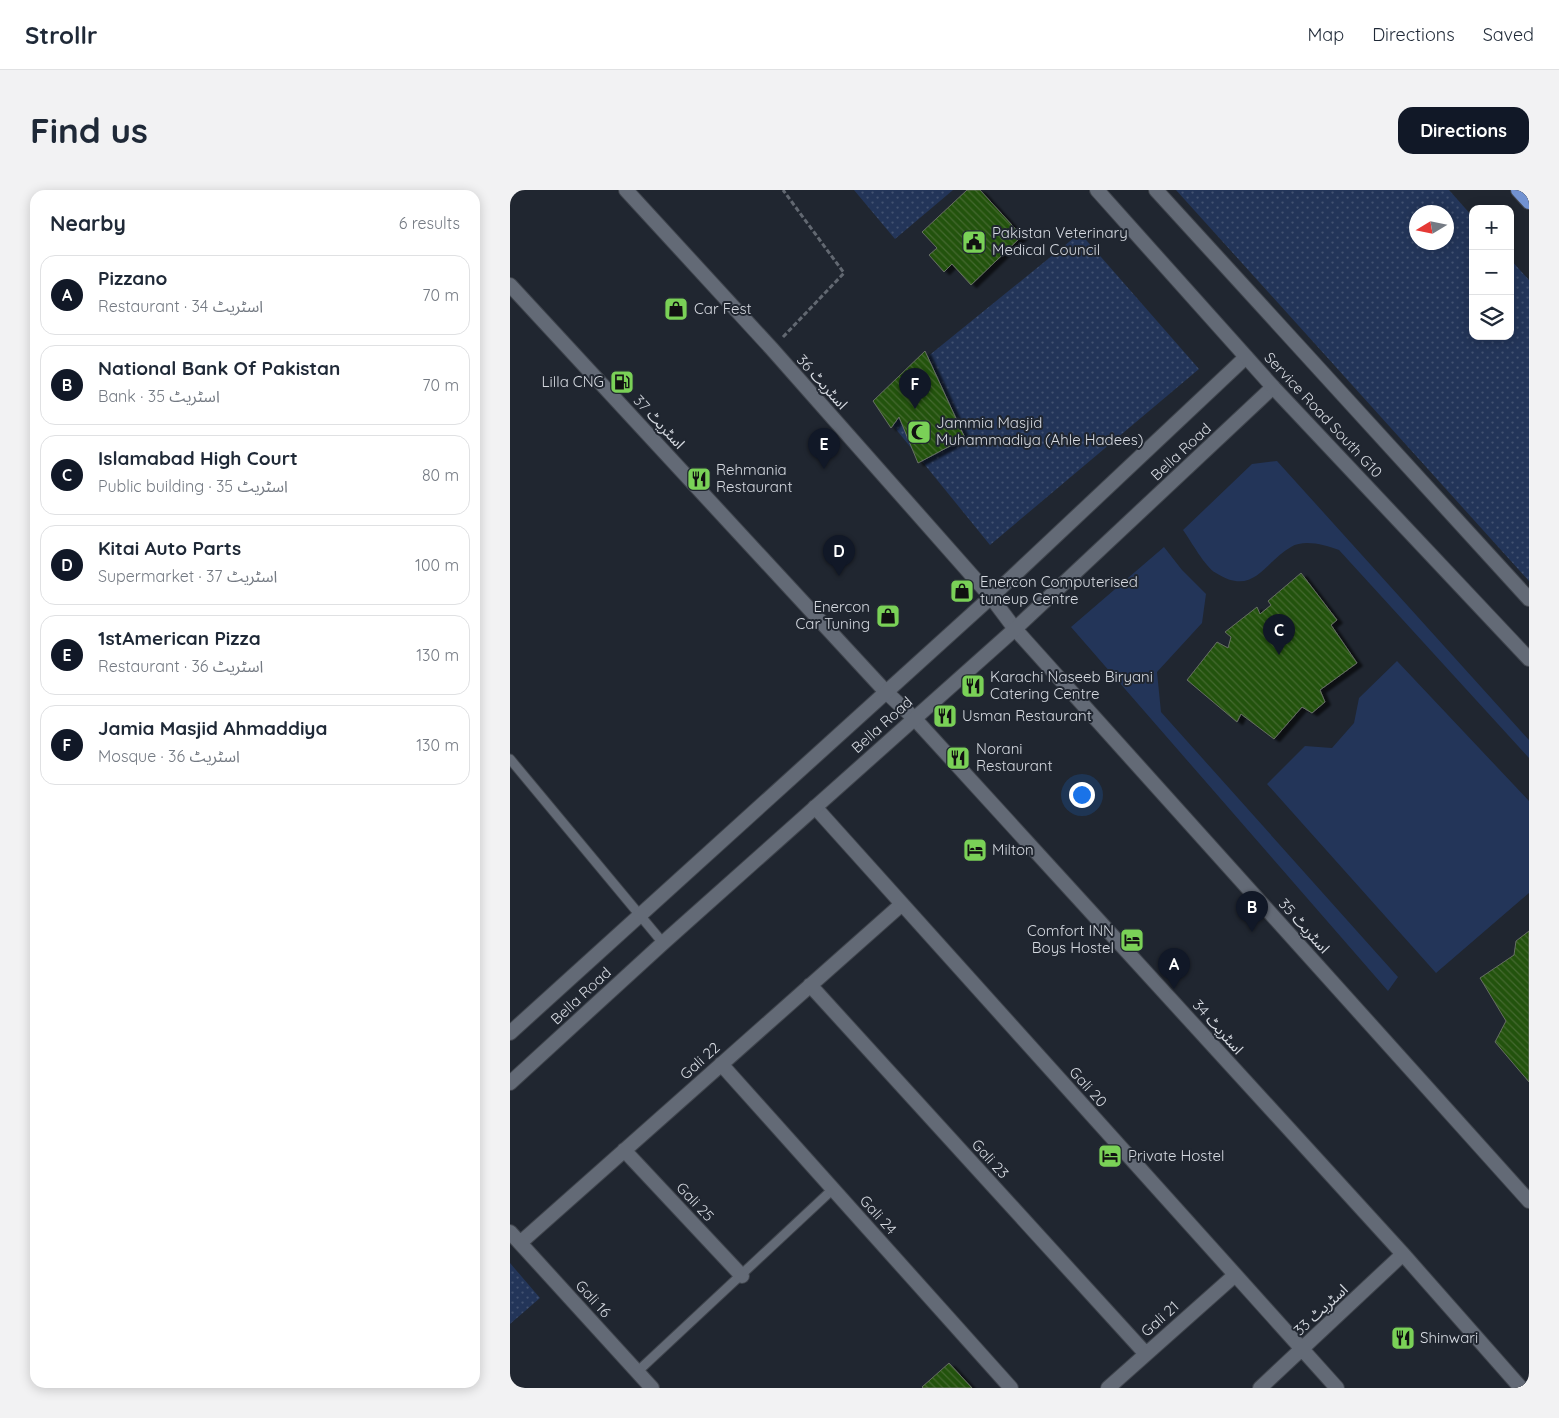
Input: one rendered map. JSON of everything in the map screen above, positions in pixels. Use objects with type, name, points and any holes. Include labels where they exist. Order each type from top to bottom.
[{"type":"highway","points":[[1518,190],[1529,202]]},
{"type":"street","name":"اسٹریٹ 36","points":[[626,190],[772,349],[991,597],[1015,629]]},
{"type":"street","name":"Service Road South G10","points":[[1097,190],[1273,387],[1529,659]]},
{"type":"street","name":"Service Road South G10","points":[[1156,190],[1529,599]]},
{"type":"street","name":"اسٹریٹ 37","points":[[510,286],[886,692]]},
{"type":"street","name":"Bella Road","points":[[510,1033],[991,597],[1246,357]]},
{"type":"street","name":"Bella Road","points":[[512,1078],[1015,629],[1273,387]]},
{"type":"street","name":"اسٹریٹ 35","points":[[1015,629],[1529,1200]]},
{"type":"street","name":"اسٹریٹ 34","points":[[886,692],[914,718],[1403,1254],[1521,1388]]},
{"type":"street","name":"Gali 20","points":[[815,807],[1337,1388]]},
{"type":"street","name":"Gali 22","points":[[520,1243],[902,904]]},
{"type":"street","name":"Gali 23","points":[[810,985],[1146,1354]]},
{"type":"street","name":"Gali 24","points":[[721,1064],[1010,1388]]},
{"type":"street","name":"Gali 25","points":[[624,1150],[742,1276]]},
{"type":"street","name":"Gali 16","points":[[510,1232],[652,1388]]},
{"type":"street","name":"اسٹریٹ 33","points":[[1260,1388],[1403,1254]]},
{"type":"street","name":"Gali 21","points":[[1108,1388],[1235,1275]]},
{"type":"lane","points":[[510,759],[639,917],[663,943]]},
{"type":"lane","points":[[637,1372],[833,1189]]},
{"type":"path","points":[[772,349],[844,273],[783,190]]},
{"type":"shaded area","points":[[854,190],[953,190],[895,239]]},
{"type":"shaded area","points":[[1176,190],[1449,190],[1469,212],[1469,340],[1514,340],[1514,263],[1529,280],[1529,581]]},
{"type":"shaded area","points":[[1080,233],[1199,369],[990,545],[873,401]]},
{"type":"shaded area","points":[[1277,461],[1529,740],[1529,758],[1339,550],[1308,543],[1296,545],[1281,554],[1249,580],[1229,579],[1216,573],[1207,565],[1183,530],[1252,464]]},
{"type":"shaded area","points":[[1164,547],[1182,570],[1206,594],[1202,623],[1157,672],[1161,712],[1398,977],[1388,991],[1071,627]]},
{"type":"shaded area","points":[[1397,661],[1529,801],[1529,893],[1436,973],[1267,784],[1305,746],[1332,748],[1354,723],[1359,698]]},
{"type":"shaded area","points":[[510,1263],[540,1298],[510,1324]]},
{"type":"building","name":"Pakistan Veterinary Medical Council","points":[[967,190],[980,190],[1022,236],[971,285],[952,264],[944,272],[929,255],[937,248],[922,232]]},
{"type":"building","points":[[925,351],[965,438],[918,463],[899,417],[891,428],[873,401]]},
{"type":"building","points":[[1301,573],[1337,620],[1331,625],[1357,663],[1320,690],[1325,702],[1312,713],[1302,707],[1274,739],[1241,714],[1237,722],[1187,680],[1217,642],[1228,648],[1231,637],[1225,632],[1257,607],[1260,614],[1271,605],[1268,601]]},
{"type":"building","points":[[1529,931],[1529,1082],[1495,1042],[1506,1021],[1480,978],[1514,955],[1516,941]]},
{"type":"building","points":[[949,1363],[972,1388],[922,1387]]},
{"type":"place","name":"Pakistan Veterinary Medical Council","points":[[974,242]]},
{"type":"place","name":"Car Fest","points":[[676,309]]},
{"type":"place","name":"Lilla CNG","points":[[622,382]]},
{"type":"place","name":"Jamia Masjid Ahmaddiya","points":[[915,409]]},
{"type":"place","name":"Jammia Masjid Muhammadiya (Ahle Hadees)","points":[[919,432]]},
{"type":"place","name":"1stAmerican Pizza","points":[[824,469]]},
{"type":"place","name":"Rehmania Restaurant","points":[[699,479]]},
{"type":"place","name":"Kitai Auto Parts","points":[[839,576]]},
{"type":"place","name":"Enercon Computerised tuneup Centre","points":[[962,591]]},
{"type":"place","name":"Enercon Car Tuning","points":[[888,616]]},
{"type":"place","name":"Islamabad High Court","points":[[1279,655]]},
{"type":"place","name":"Karachi Naseeb Biryani Catering Centre","points":[[973,686]]},
{"type":"place","name":"Usman Restaurant","points":[[945,716]]},
{"type":"place","name":"Norani Restaurant","points":[[958,758]]},
{"type":"place","name":"Milton","points":[[975,850]]},
{"type":"place","name":"National Bank Of Pakistan","points":[[1252,932]]},
{"type":"place","name":"Comfort INN Boys Hostel","points":[[1132,940]]},
{"type":"place","name":"Pizzano","points":[[1174,989]]},
{"type":"place","name":"Private Hostel","points":[[1110,1156]]},
{"type":"place","name":"Shinwari","points":[[1403,1338]]}]
